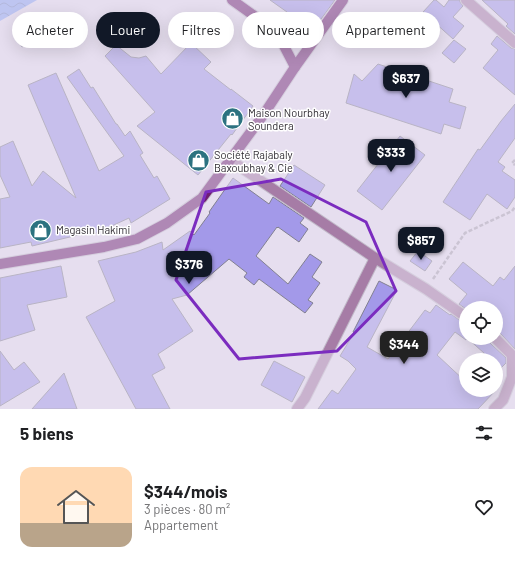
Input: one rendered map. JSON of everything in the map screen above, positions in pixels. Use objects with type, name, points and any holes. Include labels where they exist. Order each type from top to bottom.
[{"type":"main road","points":[[232,0],[267,25],[283,44],[295,67]]},
{"type":"main road","points":[[0,264],[104,247],[137,239],[168,223],[202,198],[264,114],[295,67],[343,0]]},
{"type":"street","points":[[466,0],[515,43]]},
{"type":"street","points":[[230,160],[374,258],[426,289],[459,312]]},
{"type":"street","points":[[297,409],[305,398],[374,258]]},
{"type":"street","points":[[494,409],[503,400],[512,376],[512,355],[502,345]]},
{"type":"path","points":[[515,160],[512,163],[515,165]]},
{"type":"path","points":[[426,289],[465,233],[512,211],[515,207]]},
{"type":"highlighted area","points":[[281,179],[366,222],[396,291],[337,351],[239,359],[176,280],[206,192]]},
{"type":"water","points":[[0,0],[37,0],[16,12],[12,12],[12,14],[0,21]]},
{"type":"building","points":[[270,0],[335,0],[324,15],[324,12],[287,12]]},
{"type":"building","points":[[434,0],[444,7],[449,0],[460,0],[463,6],[453,17],[464,26],[453,39],[440,27],[440,12],[423,12]]},
{"type":"building","points":[[482,0],[515,0],[515,34],[506,26],[508,24]]},
{"type":"building","points":[[497,36],[511,48],[515,49],[515,95],[483,68],[498,50],[491,44]]},
{"type":"building","points":[[454,40],[466,49],[454,63],[442,53]]},
{"type":"building","points":[[113,48],[120,48],[131,57],[139,58],[146,56],[161,74],[186,48],[196,48],[211,62],[204,69],[253,106],[232,135],[231,134],[198,175],[137,126],[155,112],[105,56]]},
{"type":"building","points":[[378,64],[453,89],[449,102],[466,107],[460,129],[444,124],[441,134],[346,103],[354,74],[362,81]]},
{"type":"building","points":[[79,69],[91,88],[93,87],[125,136],[130,131],[143,153],[140,155],[154,178],[157,176],[170,199],[131,223],[129,218],[92,235],[91,232],[32,246],[31,242],[0,248],[0,199],[10,197],[0,175],[0,147],[13,141],[32,186],[43,171],[76,198],[28,85],[56,73],[99,171],[124,156],[67,77]]},
{"type":"building","points":[[515,104],[515,138],[498,162],[505,167],[502,171],[515,180],[515,197],[507,209],[487,194],[470,220],[443,202],[478,149],[480,150]]},
{"type":"building","points":[[400,136],[425,155],[382,210],[357,191]]},
{"type":"building","points":[[294,165],[325,185],[311,207],[280,186]]},
{"type":"building","points":[[233,178],[269,204],[273,197],[304,218],[300,223],[308,229],[299,242],[277,227],[256,256],[288,284],[310,254],[322,262],[312,277],[320,283],[308,300],[313,303],[305,313],[259,279],[254,285],[244,277],[247,273],[229,259],[187,295],[172,299],[193,331],[158,354],[165,368],[152,375],[170,409],[136,409],[86,317],[115,301],[98,261],[136,252],[162,242],[163,250],[190,231],[194,235]]},
{"type":"building","points":[[418,251],[432,261],[425,271],[410,261]]},
{"type":"building","points":[[463,262],[493,286],[500,277],[504,280],[515,266],[515,349],[503,336],[503,301],[461,301],[467,294],[449,279]]},
{"type":"building","points":[[61,266],[67,297],[27,305],[35,330],[0,341],[0,278]]},
{"type":"building","points":[[379,281],[397,290],[367,347],[388,359],[425,310],[430,313],[436,305],[459,320],[459,335],[455,332],[437,355],[459,375],[459,397],[489,397],[478,409],[318,409],[332,390],[338,394],[356,369],[340,356],[354,333],[353,332]]},
{"type":"building","points":[[475,345],[492,345],[501,353],[484,353]]},
{"type":"building","points":[[0,351],[14,370],[24,362],[40,382],[0,406]]},
{"type":"building","points":[[503,355],[506,358],[506,363],[503,366]]},
{"type":"building","points":[[274,361],[305,377],[292,402],[261,385]]},
{"type":"building","points":[[64,373],[77,409],[32,409]]},
{"type":"place","name":"Maison Nourbhay Soundera","points":[[233,119]]},
{"type":"place","name":"Société Rajabaly Baxoubhay & Cie","points":[[198,161]]},
{"type":"place","name":"Magasin Hakimi","points":[[41,230]]}]
